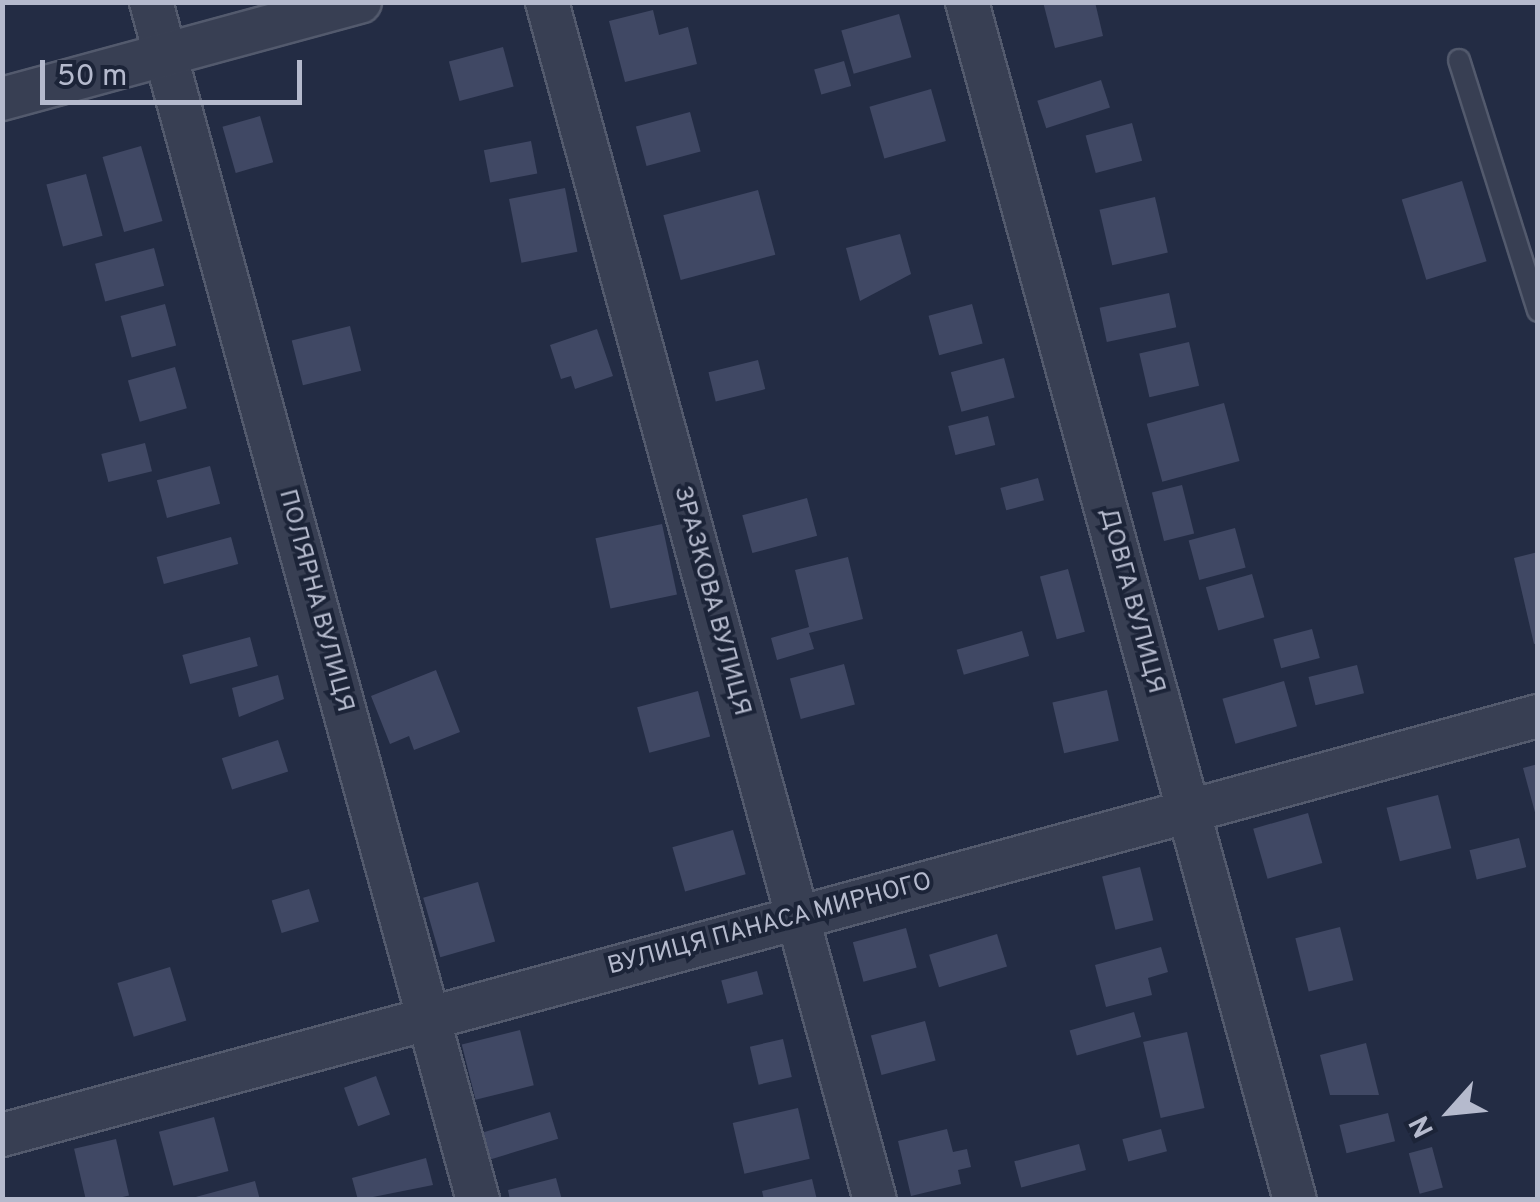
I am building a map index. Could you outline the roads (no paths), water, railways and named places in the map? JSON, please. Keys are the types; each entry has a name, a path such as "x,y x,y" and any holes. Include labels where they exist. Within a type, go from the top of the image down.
{"street":[{"name":"ПОЛЯРНА ВУЛИЦЯ","path":"151,2 478,1200"},
{"path":"2,99 360,2"},
{"name":"ЗРАЗКОВА ВУЛИЦЯ","path":"547,2 875,1200"},
{"name":"ДОВГА ВУЛИЦЯ","path":"967,2 1294,1200"},
{"name":"ВУЛИЦЯ ПАНАСА МИРНОГО","path":"2,1135 1538,716"}],"lane":[{"path":"1460,60 1538,310"}]}
